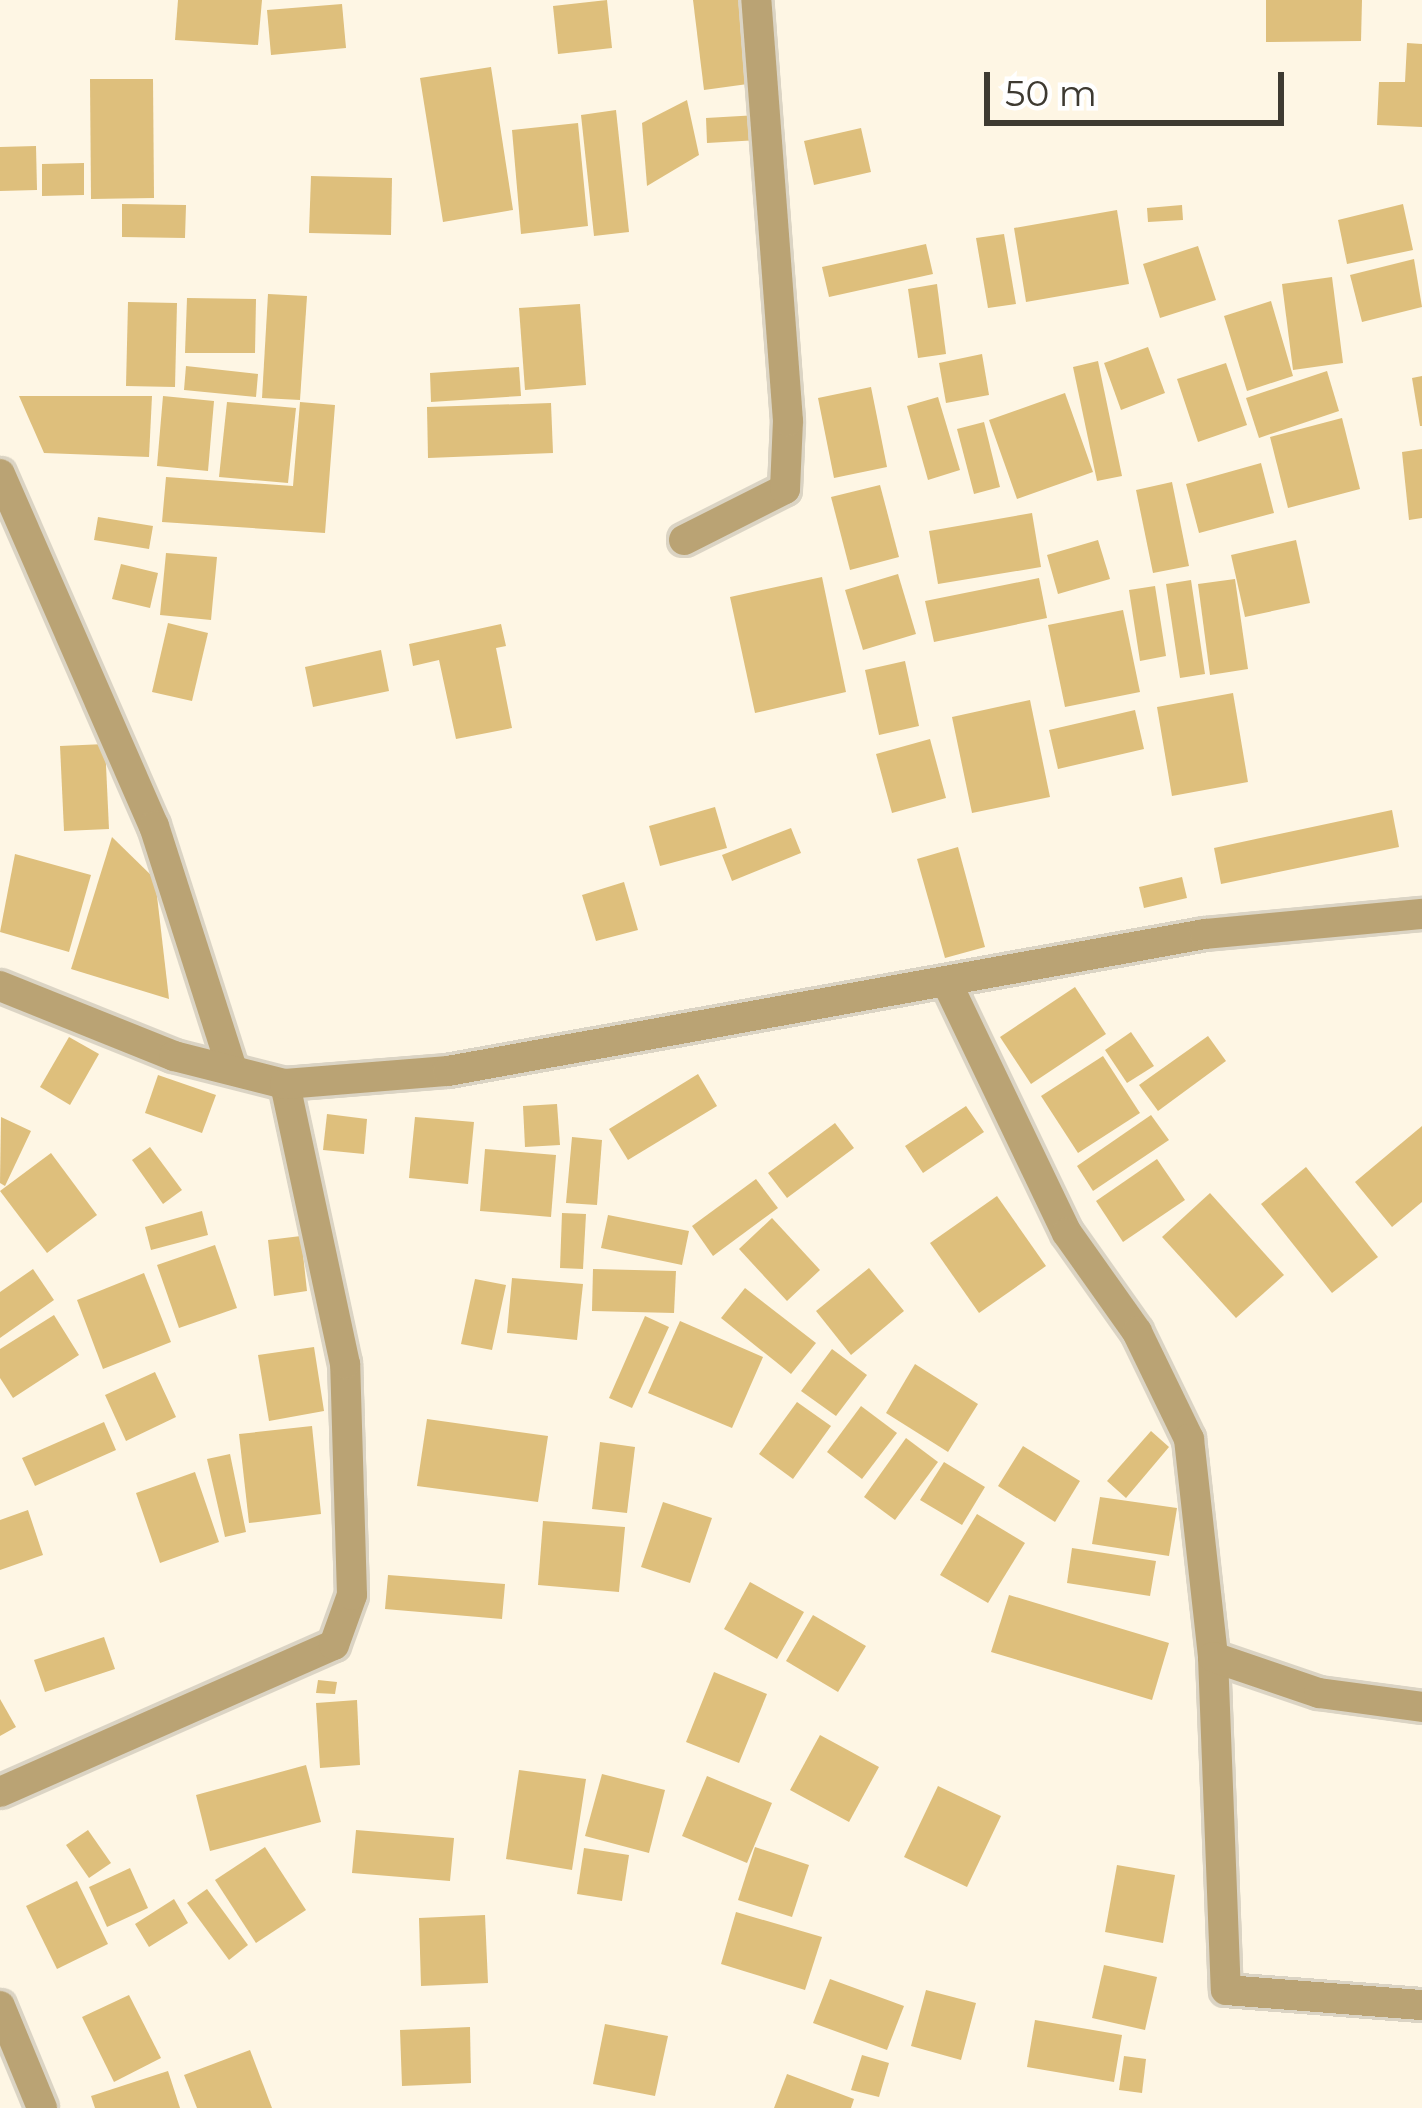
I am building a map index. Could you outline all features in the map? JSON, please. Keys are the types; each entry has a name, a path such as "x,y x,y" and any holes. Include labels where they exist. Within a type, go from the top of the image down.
{"street":[{"path":"684,540 784,489 788,421 756,0"},
{"path":"0,474 154,826 232,1069"},
{"path":"0,986 174,1056 286,1084 448,1071 1205,934 1422,914"},
{"path":"947,983 1067,1233 1137,1332 1189,1438 1214,1657 1226,1990 1422,2006"},
{"path":"0,1792 292,1670 334,1645 352,1595 345,1364 286,1084"},
{"path":"1214,1657 1319,1693 1422,1707"},
{"path":"0,2006 42,2108"}],"building":[{"path":"178,0 262,0 258,45 175,40"},
{"path":"607,0 612,48 558,54 553,6"},
{"path":"693,0 744,0 755,83 704,90"},
{"path":"1266,0 1362,0 1361,41 1266,42"},
{"path":"342,4 346,48 271,55 267,10"},
{"path":"1407,43 1422,44 1422,127 1377,125 1379,82 1405,82"},
{"path":"491,67 513,210 443,222 420,78"},
{"path":"90,79 153,79 154,198 91,199"},
{"path":"687,100 699,155 647,186 642,123"},
{"path":"616,110 629,232 594,236 581,115"},
{"path":"758,115 759,140 707,143 706,118"},
{"path":"578,123 588,226 521,234 512,130"},
{"path":"861,128 871,172 814,185 804,141"},
{"path":"36,146 37,190 0,191 0,147"},
{"path":"84,163 84,195 42,196 42,164"},
{"path":"311,176 392,178 391,235 309,233"},
{"path":"122,204 186,205 185,238 122,237"},
{"path":"1403,204 1413,250 1347,264 1338,220"},
{"path":"1182,205 1183,220 1148,222 1147,208"},
{"path":"1117,210 1129,284 1026,302 1014,228"},
{"path":"1004,234 1016,304 988,308 976,238"},
{"path":"926,244 933,274 829,297 822,267"},
{"path":"1198,246 1216,300 1160,318 1143,264"},
{"path":"1414,259 1422,307 1362,322 1350,275"},
{"path":"1332,277 1343,363 1293,370 1282,284"},
{"path":"937,284 946,354 918,358 908,289"},
{"path":"268,294 307,296 300,400 262,398"},
{"path":"187,298 256,299 255,353 185,353"},
{"path":"1271,301 1293,376 1247,391 1224,316"},
{"path":"128,302 177,303 175,387 126,386"},
{"path":"580,304 586,385 525,390 519,308"},
{"path":"1148,347 1165,393 1121,410 1104,363"},
{"path":"982,354 989,395 946,403 939,363"},
{"path":"1098,361 1122,476 1097,481 1073,367"},
{"path":"1226,363 1247,425 1198,442 1177,379"},
{"path":"186,366 258,374 256,397 184,390"},
{"path":"519,367 521,396 431,402 430,373"},
{"path":"1327,371 1339,411 1259,438 1246,398"},
{"path":"1422,376 1422,426 1420,426 1412,378"},
{"path":"871,387 887,467 834,478 818,398"},
{"path":"1065,393 1093,472 1017,499 989,420"},
{"path":"19,396 152,396 149,457 44,453"},
{"path":"163,396 214,401 208,471 157,466"},
{"path":"938,397 960,470 928,480 907,406"},
{"path":"227,402 296,408 288,483 219,477"},
{"path":"300,402 335,405 325,533 162,522 166,477 293,486"},
{"path":"551,403 553,453 428,458 427,407"},
{"path":"1342,418 1360,489 1288,508 1270,437"},
{"path":"984,422 1000,487 974,494 957,429"},
{"path":"1422,449 1422,518 1409,520 1402,452"},
{"path":"1261,463 1274,513 1199,533 1186,484"},
{"path":"1172,482 1189,566 1153,573 1136,490"},
{"path":"880,485 899,557 850,570 831,497"},
{"path":"1032,513 1041,567 938,584 929,531"},
{"path":"98,517 153,526 149,549 94,540"},
{"path":"1098,540 1110,579 1058,594 1047,555"},
{"path":"1296,540 1310,603 1245,617 1231,555"},
{"path":"166,553 217,557 211,620 160,615"},
{"path":"121,564 158,573 150,608 112,599"},
{"path":"898,574 916,634 863,650 845,590"},
{"path":"822,577 846,692 755,713 730,597"},
{"path":"1039,578 1047,618 934,642 925,601"},
{"path":"1235,579 1248,669 1210,675 1198,584"},
{"path":"1191,580 1205,674 1180,678 1166,584"},
{"path":"1155,586 1166,656 1140,661 1129,590"},
{"path":"1123,610 1140,692 1065,707 1048,625"},
{"path":"168,623 208,633 192,701 152,692"},
{"path":"501,624 506,646 496,648 512,728 456,739 439,660 413,666 409,644"},
{"path":"381,650 389,691 313,707 305,667"},
{"path":"905,661 919,726 879,735 865,670"},
{"path":"1233,693 1248,782 1172,796 1157,707"},
{"path":"1030,700 1050,797 972,813 952,717"},
{"path":"1135,710 1144,749 1058,769 1049,730"},
{"path":"930,739 946,798 892,813 876,754"},
{"path":"105,744 109,829 64,831 60,746"},
{"path":"715,807 727,848 660,866 649,826"},
{"path":"1392,810 1399,847 1221,884 1214,848"},
{"path":"791,828 801,853 732,881 722,855"},
{"path":"112,837 155,879 169,999 71,969"},
{"path":"958,847 985,947 945,958 917,859"},
{"path":"15,854 91,875 69,952 0,932"},
{"path":"1182,877 1187,898 1144,908 1139,887"},
{"path":"624,882 638,930 596,941 582,895"},
{"path":"1075,987 1106,1034 1031,1084 1000,1037"},
{"path":"1131,1032 1154,1066 1127,1083 1105,1050"},
{"path":"1208,1036 1226,1061 1158,1111 1139,1085"},
{"path":"69,1037 99,1054 70,1105 40,1087"},
{"path":"1103,1056 1140,1113 1078,1153 1041,1096"},
{"path":"698,1074 717,1106 628,1160 609,1129"},
{"path":"158,1075 216,1095 202,1133 145,1113"},
{"path":"557,1104 560,1145 525,1147 523,1106"},
{"path":"966,1106 984,1132 923,1173 905,1146"},
{"path":"327,1114 367,1119 364,1154 323,1150"},
{"path":"1151,1115 1169,1140 1093,1191 1077,1166"},
{"path":"1,1117 31,1131 5,1186 0,1183"},
{"path":"415,1117 474,1122 468,1184 409,1178"},
{"path":"835,1123 854,1148 787,1198 768,1173"},
{"path":"1422,1126 1422,1202 1392,1227 1355,1182"},
{"path":"572,1137 602,1140 597,1205 566,1203"},
{"path":"150,1147 182,1190 163,1204 132,1160"},
{"path":"485,1149 556,1155 551,1217 480,1211"},
{"path":"51,1153 97,1215 47,1253 0,1191"},
{"path":"1157,1159 1185,1200 1123,1242 1096,1201"},
{"path":"1306,1167 1378,1257 1332,1293 1261,1204"},
{"path":"756,1179 778,1208 713,1256 692,1226"},
{"path":"1210,1193 1284,1275 1236,1318 1162,1237"},
{"path":"997,1196 1046,1266 979,1313 930,1243"},
{"path":"202,1211 208,1235 151,1250 145,1227"},
{"path":"562,1213 586,1214 583,1269 560,1268"},
{"path":"608,1215 689,1231 682,1265 601,1248"},
{"path":"772,1218 820,1270 787,1301 739,1249"},
{"path":"301,1236 307,1291 274,1296 268,1240"},
{"path":"215,1245 237,1308 179,1328 157,1265"},
{"path":"869,1268 904,1311 851,1355 816,1311"},
{"path":"33,1269 54,1300 0,1338 0,1292"},
{"path":"593,1269 676,1271 674,1313 592,1311"},
{"path":"144,1273 171,1342 103,1369 77,1300"},
{"path":"512,1278 583,1284 577,1340 507,1333"},
{"path":"475,1279 506,1285 492,1350 461,1344"},
{"path":"745,1288 816,1343 791,1374 721,1318"},
{"path":"54,1315 79,1355 13,1398 0,1378 0,1349"},
{"path":"645,1316 669,1327 632,1408 609,1398"},
{"path":"680,1321 763,1357 732,1428 648,1393"},
{"path":"314,1347 324,1411 269,1421 258,1355"},
{"path":"832,1349 867,1375 836,1416 801,1391"},
{"path":"915,1364 978,1404 948,1452 886,1413"},
{"path":"155,1372 176,1417 126,1441 105,1395"},
{"path":"797,1402 831,1426 793,1479 759,1454"},
{"path":"861,1406 897,1433 862,1479 827,1452"},
{"path":"427,1419 548,1436 538,1502 417,1486"},
{"path":"104,1422 116,1450 35,1486 22,1458"},
{"path":"312,1426 321,1514 249,1523 239,1434"},
{"path":"1151,1431 1169,1447 1126,1498 1107,1481"},
{"path":"906,1438 938,1462 895,1520 864,1497"},
{"path":"600,1442 635,1447 627,1513 592,1509"},
{"path":"1023,1446 1080,1481 1055,1522 998,1486"},
{"path":"230,1454 246,1532 225,1537 207,1459"},
{"path":"944,1462 985,1487 962,1525 920,1500"},
{"path":"195,1472 219,1542 160,1563 136,1493"},
{"path":"1100,1497 1177,1508 1169,1556 1092,1544"},
{"path":"663,1502 712,1518 690,1583 641,1567"},
{"path":"28,1510 43,1555 0,1570 0,1520"},
{"path":"977,1514 1025,1543 988,1603 940,1575"},
{"path":"543,1521 625,1527 619,1592 538,1585"},
{"path":"1072,1548 1156,1561 1150,1596 1067,1583"},
{"path":"388,1575 505,1584 502,1619 385,1609"},
{"path":"750,1582 804,1612 777,1659 724,1629"},
{"path":"1009,1595 1169,1643 1152,1700 991,1652"},
{"path":"813,1615 866,1646 838,1692 786,1661"},
{"path":"104,1637 115,1669 45,1692 34,1660"},
{"path":"714,1672 767,1694 739,1763 686,1742"},
{"path":"318,1680 337,1682 335,1694 316,1693"},
{"path":"0,1699 16,1727 0,1736"},
{"path":"357,1700 360,1765 320,1768 316,1703"},
{"path":"820,1735 879,1767 849,1822 790,1790"},
{"path":"306,1765 321,1822 210,1851 196,1795"},
{"path":"519,1770 586,1779 572,1870 506,1859"},
{"path":"602,1774 665,1790 649,1853 585,1836"},
{"path":"707,1776 772,1803 747,1863 682,1836"},
{"path":"938,1786 1001,1816 967,1887 904,1857"},
{"path":"88,1830 111,1863 89,1878 66,1845"},
{"path":"356,1830 454,1838 450,1881 352,1873"},
{"path":"265,1847 306,1910 256,1943 215,1880"},
{"path":"755,1847 809,1865 792,1917 738,1900"},
{"path":"584,1848 629,1855 622,1901 577,1894"},
{"path":"1117,1865 1175,1875 1163,1943 1105,1932"},
{"path":"130,1868 148,1908 107,1927 89,1887"},
{"path":"77,1881 108,1944 57,1969 26,1906"},
{"path":"207,1889 248,1945 229,1960 187,1903"},
{"path":"174,1899 188,1923 149,1947 135,1924"},
{"path":"736,1912 822,1937 805,1990 721,1964"},
{"path":"485,1915 488,1983 421,1986 419,1918"},
{"path":"1104,1965 1157,1977 1145,2030 1092,2018"},
{"path":"830,1979 904,2006 887,2050 813,2023"},
{"path":"926,1990 976,2003 961,2060 911,2046"},
{"path":"129,1995 161,2058 114,2082 82,2017"},
{"path":"1035,2020 1122,2035 1114,2082 1027,2067"},
{"path":"605,2024 668,2036 655,2096 593,2084"},
{"path":"470,2027 471,2083 402,2086 400,2030"},
{"path":"250,2050 272,2108 197,2108 184,2075"},
{"path":"862,2055 889,2063 879,2097 851,2090"},
{"path":"1124,2056 1146,2059 1142,2093 1119,2090"},
{"path":"168,2071 180,2108 95,2108 91,2096"},
{"path":"787,2074 854,2099 851,2108 774,2108"}]}
